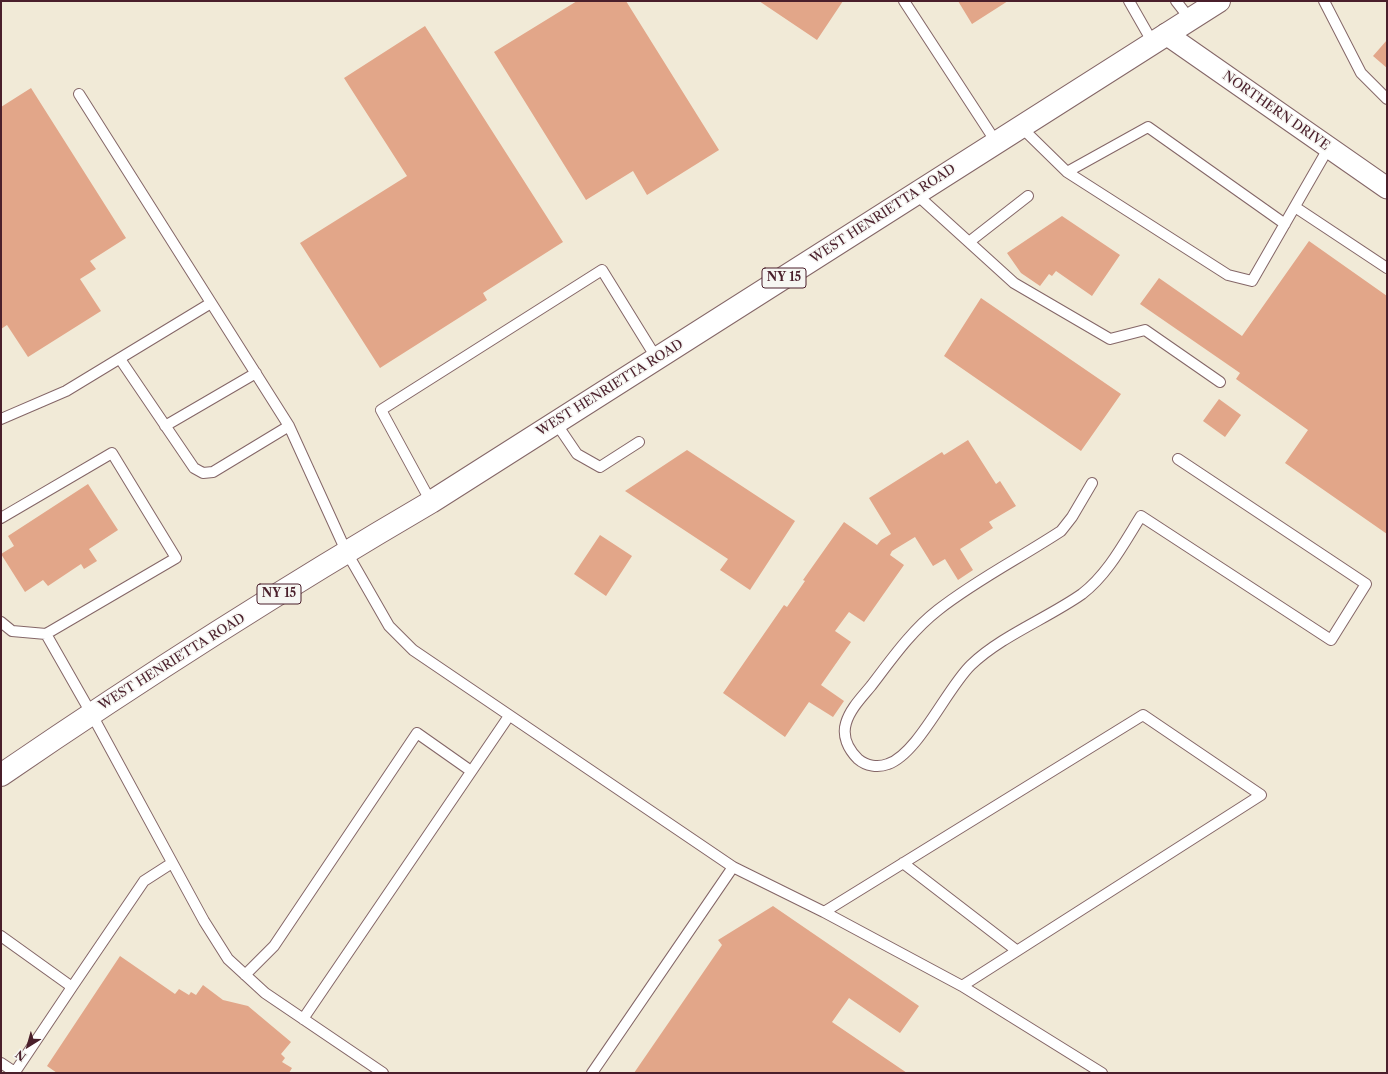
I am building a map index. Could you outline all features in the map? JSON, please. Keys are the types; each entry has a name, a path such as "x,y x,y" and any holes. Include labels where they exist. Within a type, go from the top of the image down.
{"main road":[{"name":"WEST HENRIETTA ROAD","path":"1,775 91,713 346,551 431,502 1219,1"}],"street":[{"name":"NORTHERN DRIVE","path":"1160,38 1329,147 1387,188"}],"lane":[{"path":"904,1 996,142"},
{"path":"1129,1 1160,38"},
{"path":"1176,1 1190,19"},
{"path":"1324,1 1361,73 1387,99"},
{"path":"79,94 289,426 346,551 389,626 413,650 733,867 824,912 962,986 1102,1073"},
{"path":"1021,127 1067,172 1228,275 1252,281 1329,147"},
{"path":"1067,172 1148,127 1285,224"},
{"path":"916,194 1014,283 1110,339 1145,330 1220,382"},
{"path":"968,242 1028,196"},
{"path":"1295,208 1387,268"},
{"path":"431,502 381,410 602,270 657,359"},
{"path":"1,419 66,391 211,303"},
{"path":"120,359 194,468 203,473 213,472 289,426"},
{"path":"165,426 256,373"},
{"path":"556,423 577,454 600,467 639,442"},
{"path":"1,518 112,453 176,558 46,634 12,631 1,622"},
{"path":"1092,483 1072,518 1061,531 937,610 899,649 853,709 846,723 846,737 849,750 861,762 871,766 887,765 909,750 960,678 972,664 1021,630 1082,593 1098,579 1113,560 1142,516 1331,640 1366,584 1178,460"},
{"path":"46,634 91,713 204,921 228,960 265,993 383,1073"},
{"path":"824,912 1143,715 1261,795 1016,950 962,986"},
{"path":"303,1019 509,716"},
{"path":"245,975 274,946 417,733 472,771"},
{"path":"1,1063 15,1073 144,881 172,863"},
{"path":"903,863 1016,950"},
{"path":"592,1073 733,867"},
{"path":"1,936 72,987"}],"building":[{"path":"577,1 626,1 719,150 647,195 633,171 586,200 494,52"},
{"path":"759,1 843,1 817,40"},
{"path":"958,1 1008,1 972,24"},
{"path":"425,26 563,242 483,293 487,300 380,368 300,243 407,176 344,78"},
{"path":"1387,40 1387,68 1373,56"},
{"path":"31,88 126,238 90,261 96,269 80,279 101,311 28,357 7,325 1,329 1,107"},
{"path":"1062,216 1120,255 1092,296 1056,271 1052,276 1049,274 1040,286 1021,273 1007,253"},
{"path":"1309,241 1387,296 1387,534 1285,463 1308,430 1236,379 1240,373 1140,304 1159,278 1242,336"},
{"path":"981,298 1121,394 1081,451 944,356"},
{"path":"1219,399 1241,415 1225,437 1203,421"},
{"path":"968,440 996,484 1000,481 1016,506 989,522 993,528 960,549 973,570 958,580 945,559 933,566 915,537 892,551 890,555 904,565 864,622 849,612 835,631 851,642 821,685 844,701 833,717 809,702 785,737 723,693 784,605 787,607 805,581 803,580 844,522 877,545 881,540 891,534 869,498 942,452 944,455"},
{"path":"687,450 795,521 750,590 720,570 728,559 625,491"},
{"path":"88,484 118,530 89,549 97,561 84,569 81,564 48,586 43,580 25,592 1,554 14,546 8,536"},
{"path":"600,535 632,556 606,596 574,574"},
{"path":"773,906 919,1006 900,1033 849,998 832,1022 907,1073 634,1073 722,945 718,940"},
{"path":"120,956 175,994 179,989 189,995 191,992 196,995 203,985 223,1000 248,1006 291,1042 281,1054 285,1058 282,1062 292,1068 289,1073 57,1073 47,1066"}]}
